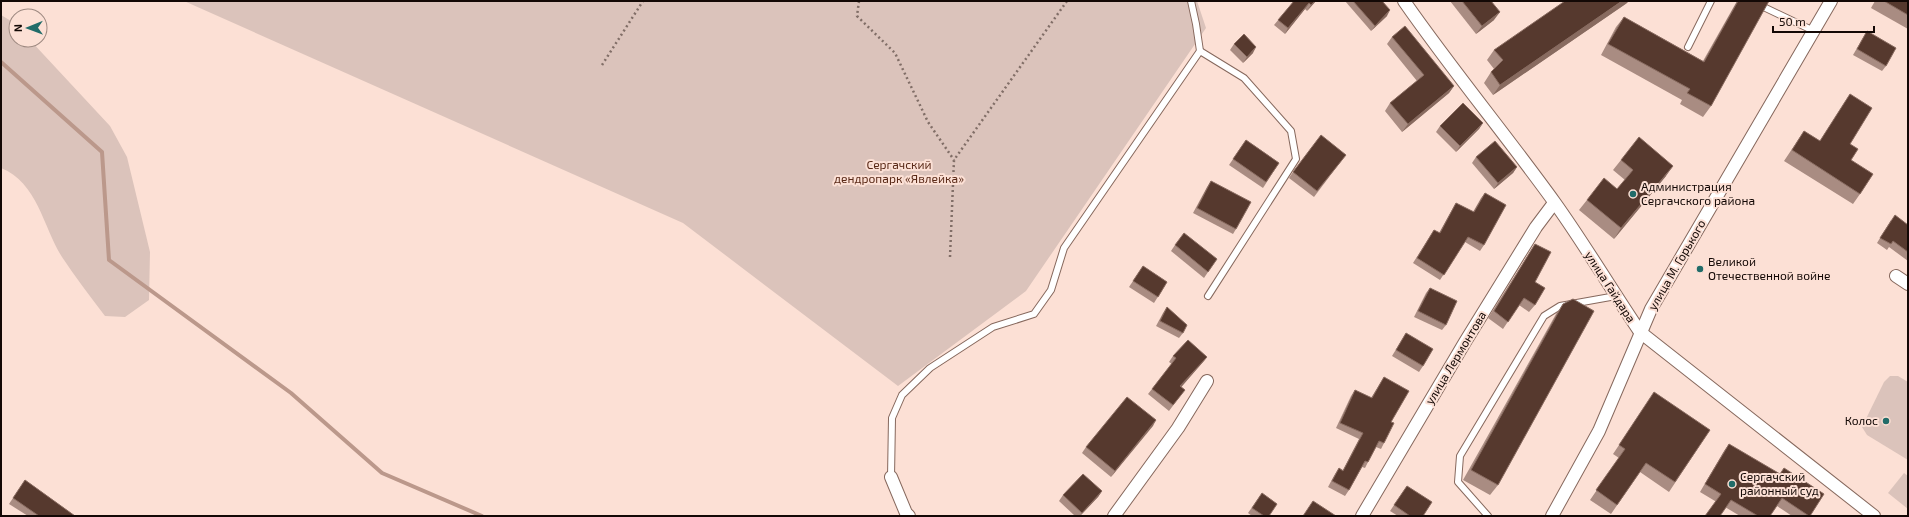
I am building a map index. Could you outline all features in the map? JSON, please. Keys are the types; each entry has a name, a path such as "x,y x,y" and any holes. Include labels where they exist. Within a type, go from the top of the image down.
{"street":[{"name":"улица Гайдара","path":"1404,1 1444,58 1554,202 1640,332 1874,516"},
{"name":"улица М. Горького","path":"1552,516 1599,431 1651,309 1831,1"},
{"name":"улица Лермонтова","path":"1362,516 1465,342 1536,227 1554,202"},
{"path":"1896,276 1908,284"},
{"path":"1114,516 1178,428 1207,381"},
{"path":"891,477 906,513 909,516"}],"lane":[{"path":"891,477 892,418 902,395 930,368 993,327 1034,314 1051,290 1064,248 1200,51 1191,1"},
{"path":"1688,47 1711,1"},
{"path":"1751,1 1814,31"},
{"path":"1200,51 1244,78 1291,131 1296,159 1208,296"},
{"path":"1488,516 1458,482 1460,456 1544,316 1560,306 1616,296"}],"path":[{"path":"602,65 643,1"},
{"path":"859,1 857,16 895,54 928,122 954,160"},
{"path":"950,257 954,160 1067,1"}],"green space":[{"name":"Сергачский дендропарк «Явлейка»","path":"184,1 1197,1 1206,28 1026,291 898,386 683,223"},
{"path":"1,15 8,19 8,48 37,48 110,126 127,157 150,252 149,300 125,317 105,316 62,257 32,195 13,175 1,168"},
{"name":"Колос","path":"1890,376 1898,376 1908,382 1908,460 1867,435 1862,427 1884,382"},
{"path":"1904,473 1908,476 1908,509 1888,493"}],"building":[{"path":"1294,1 1315,1 1311,5 1309,3 1288,28 1278,20"},
{"path":"1353,1 1382,1 1390,10 1375,26"},
{"path":"1462,1 1491,1 1500,12 1482,26"},
{"path":"1565,1 1622,1 1500,85 1491,72 1503,60 1494,50"},
{"path":"1738,1 1769,1 1711,106 1687,93 1690,89 1608,44 1624,17 1704,62"},
{"path":"1884,1 1908,1 1908,15"},
{"path":"1405,26 1454,86 1408,124 1390,103 1424,75 1392,37"},
{"path":"1867,31 1896,48 1886,66 1857,49"},
{"path":"1244,34 1256,47 1247,57 1234,44"},
{"path":"1850,94 1872,108 1850,144 1858,149 1851,160 1873,174 1860,194 1792,150 1804,131 1820,141"},
{"path":"1463,103 1483,123 1460,146 1440,126"},
{"path":"1321,135 1346,155 1317,191 1293,172"},
{"name":"Администрация Сергачского района","path":"1639,137 1673,166 1621,228 1587,200 1604,178 1617,189 1633,170 1621,160"},
{"path":"1246,140 1279,163 1266,182 1233,159"},
{"path":"1495,141 1517,167 1498,183 1476,157"},
{"path":"1211,181 1251,202 1236,229 1197,208"},
{"path":"1485,193 1506,205 1484,245 1468,237 1444,275 1417,258 1434,230 1440,233 1456,203 1474,212"},
{"path":"1895,215 1908,225 1908,252 1893,241 1891,244 1880,238"},
{"path":"1184,233 1217,259 1208,272 1175,245"},
{"path":"1535,244 1551,252 1535,282 1545,288 1535,305 1524,298 1508,322 1494,311"},
{"path":"1143,266 1167,282 1158,297 1133,281"},
{"path":"1430,288 1457,301 1446,325 1418,311"},
{"path":"1573,299 1594,311 1498,485 1471,470 1563,304"},
{"path":"1167,307 1187,325 1183,333 1160,321"},
{"path":"1406,333 1433,349 1423,366 1396,350"},
{"path":"1188,340 1207,357 1180,386 1185,390 1173,405 1152,389 1176,358 1173,356"},
{"path":"1384,377 1409,391 1391,422 1394,423 1384,443 1379,441 1368,462 1365,461 1349,490 1332,481 1339,468 1343,471 1363,433 1340,423 1355,390 1372,398"},
{"path":"1654,392 1710,430 1675,482 1646,463 1617,505 1596,490 1625,449 1619,445"},
{"path":"1127,397 1156,420 1115,471 1086,447"},
{"path":"1729,444 1780,474 1784,468 1824,494 1810,516 1782,498 1770,516 1758,516 1731,500 1720,516 1705,516 1721,494 1705,484"},
{"path":"1083,474 1102,491 1082,513 1063,495"},
{"path":"25,480 75,516 39,516 13,498"},
{"path":"1407,486 1432,502 1423,516 1410,516 1394,505"},
{"path":"1262,493 1277,504 1269,516 1264,516 1252,508"},
{"path":"1313,501 1336,516 1303,516"}],"waterway":[{"path":"1,62 102,152 109,260 291,393 382,473 482,516"}],"place":[{"name":"Администрация Сергачского района","path":"1633,194"},
{"name":"Великой Отечественной войне","path":"1700,269"},
{"name":"Колос","path":"1886,421"},
{"name":"Сергачский районный суд","path":"1732,484"}]}
